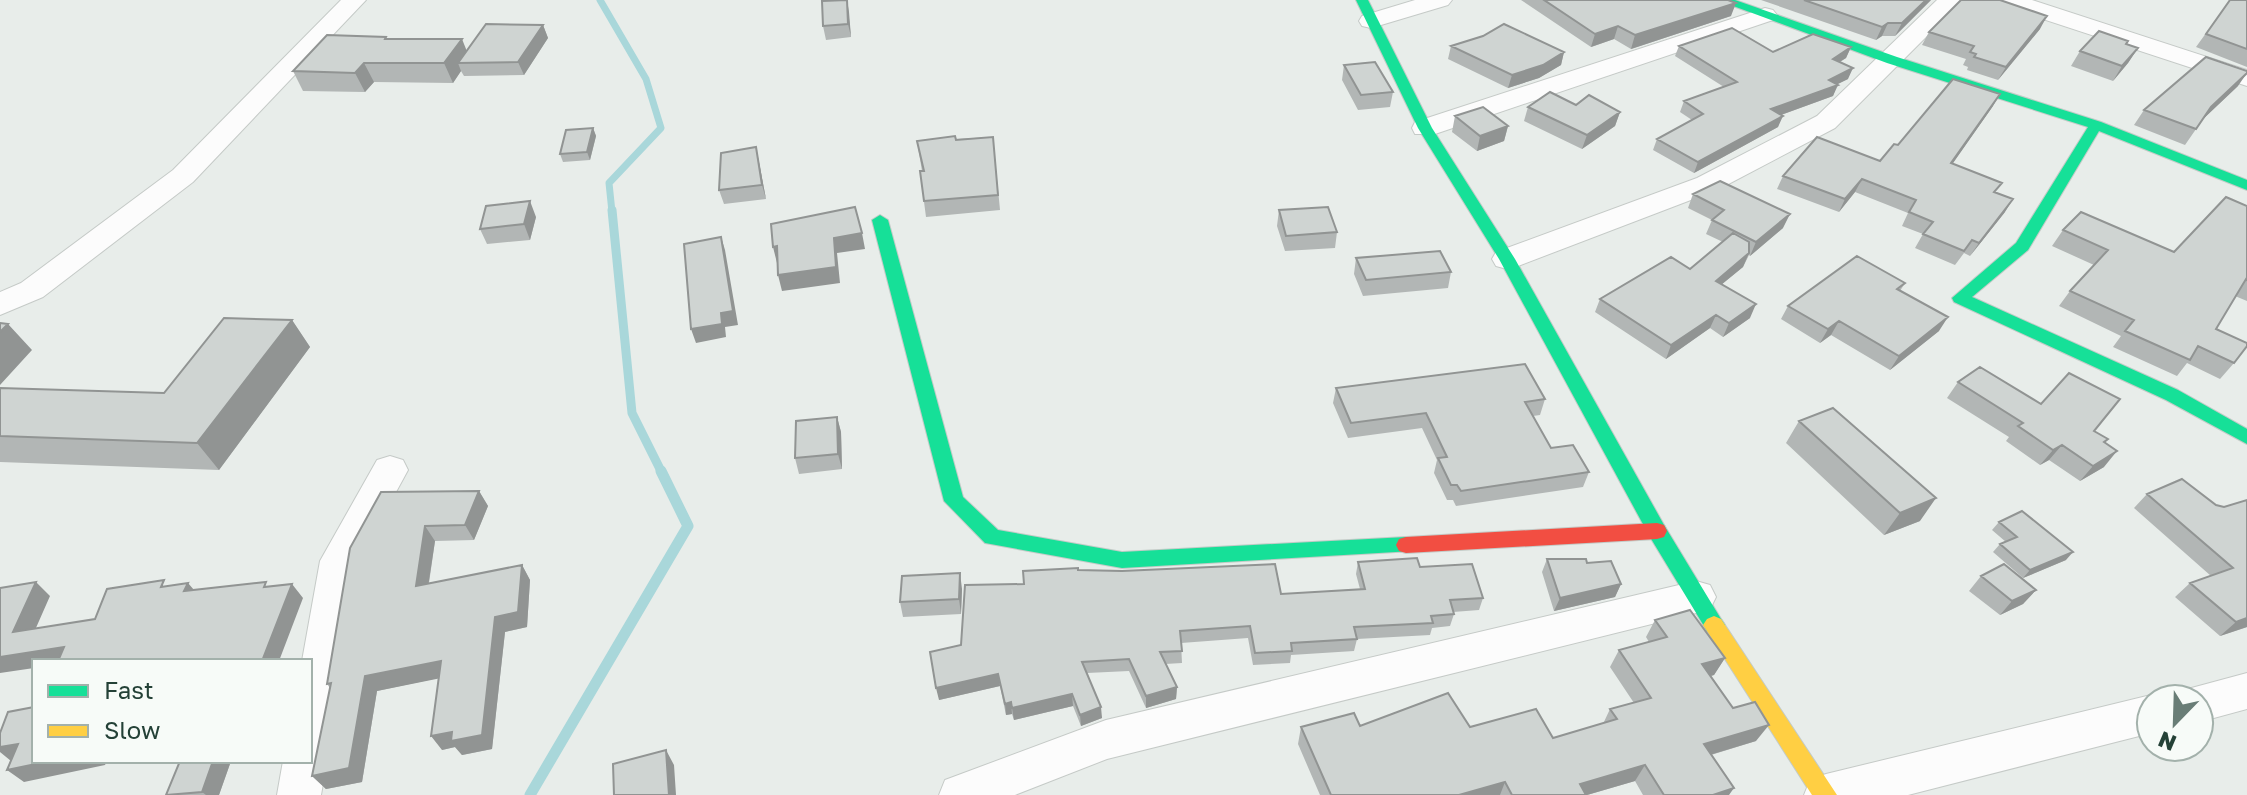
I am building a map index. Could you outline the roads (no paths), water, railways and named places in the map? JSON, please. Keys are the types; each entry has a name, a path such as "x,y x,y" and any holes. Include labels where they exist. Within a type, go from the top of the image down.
{"street":[{"path":"0,304 32,290 183,176 354,0"},
{"path":"1440,0 1367,10 1425,128 1507,259 1657,531 1696,597 1825,795 2135,718"},
{"path":"1723,0 1892,60 2096,125 2247,185"},
{"path":"1507,259 1707,184 1826,122 1951,0"},
{"path":"2008,0 2247,78"},
{"path":"1425,128 1765,15"},
{"path":"2096,125 2022,246 1960,298 2172,395 2247,437"},
{"path":"880,220 954,501 992,537 1122,560 1657,531"},
{"path":"312,720 339,561 390,470"},
{"path":"961,795 1106,740 1696,597"},
{"path":"2215,699 2247,691"},
{"path":"299,795 305,763"}],"waterway":[{"path":"600,0 646,79 661,128 609,183 612,212"},
{"path":"612,210 632,413 661,471"},
{"path":"530,795 688,526 661,471"}]}
